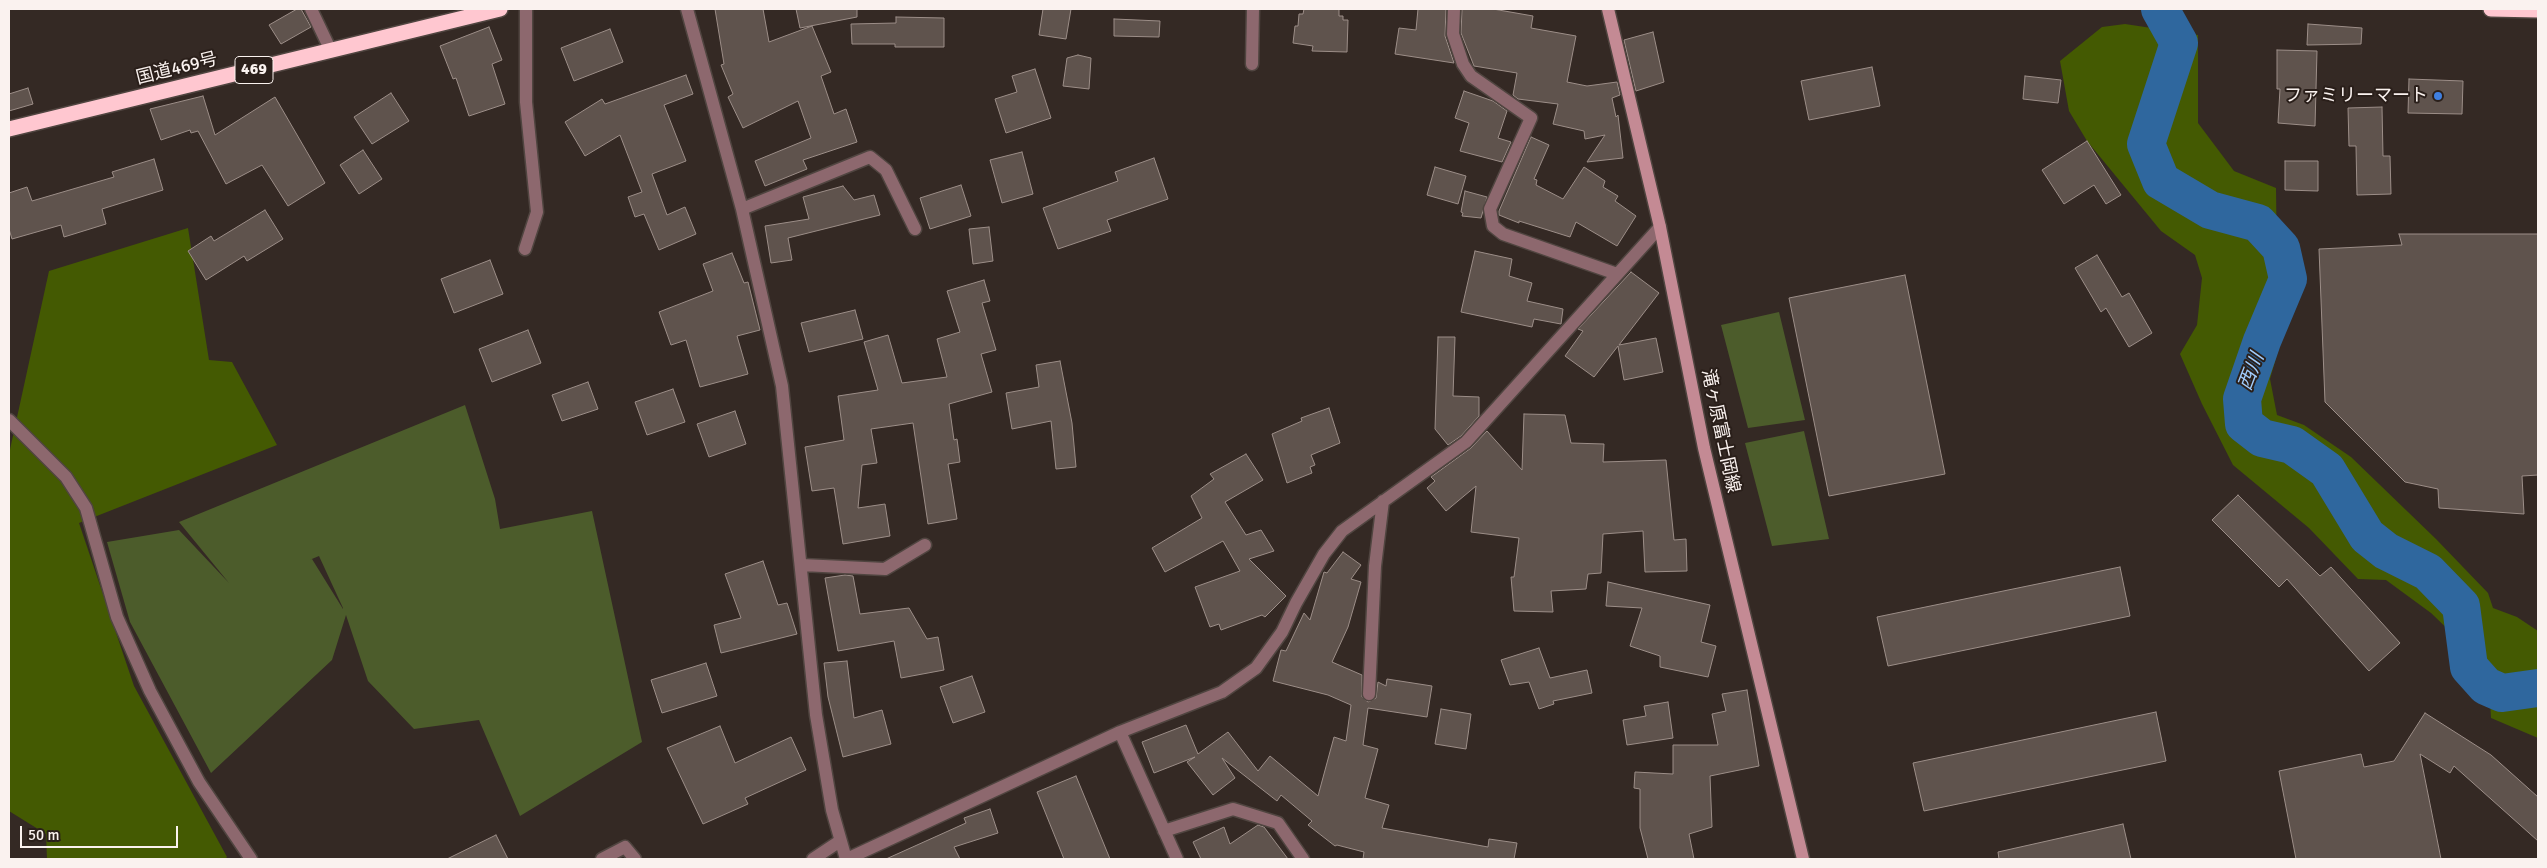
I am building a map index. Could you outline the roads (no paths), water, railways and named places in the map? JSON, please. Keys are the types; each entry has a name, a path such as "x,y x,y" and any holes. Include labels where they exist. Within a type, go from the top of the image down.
{"highway":[{"name":"国道469号","path":"9,129 500,9"},
{"path":"2491,9 2538,10"}],"main road":[{"name":"滝ヶ原富士岡線","path":"1608,9 1660,227 1704,448 1803,859"}],"street":[{"path":"311,9 331,51"},
{"path":"525,249 537,212 526,102 526,9"},
{"path":"687,9 742,209 782,386 816,714 840,841 847,859 1120,732 1222,692 1256,668 1282,632 1324,554 1342,531 1466,442 1660,227"},
{"path":"1252,64 1253,9"},
{"path":"1454,9 1454,34 1463,64 1471,76 1531,118 1490,209 1493,226 1503,234 1617,274"},
{"path":"742,209 870,157 886,170 915,229"},
{"path":"9,420 66,477 86,508 117,617 150,691 199,782 251,859"},
{"path":"1369,694 1375,566 1383,501"},
{"path":"802,565 885,568 925,545"},
{"path":"1120,732 1177,859"},
{"path":"1164,831 1233,809 1278,823 1304,859"},
{"path":"813,859 840,841"},
{"path":"602,859 625,847 635,859"}],"waterway":[{"name":"西川","path":"2160,9 2179,43 2146,144 2161,181 2210,210 2258,223 2281,248 2288,279 2262,341 2242,399 2244,424 2262,438 2292,445 2327,470 2367,536 2386,551 2428,572 2461,606 2469,667 2486,686 2502,693 2538,688"}],"place":[{"name":"ファミリーマート","path":"2438,96"}]}
